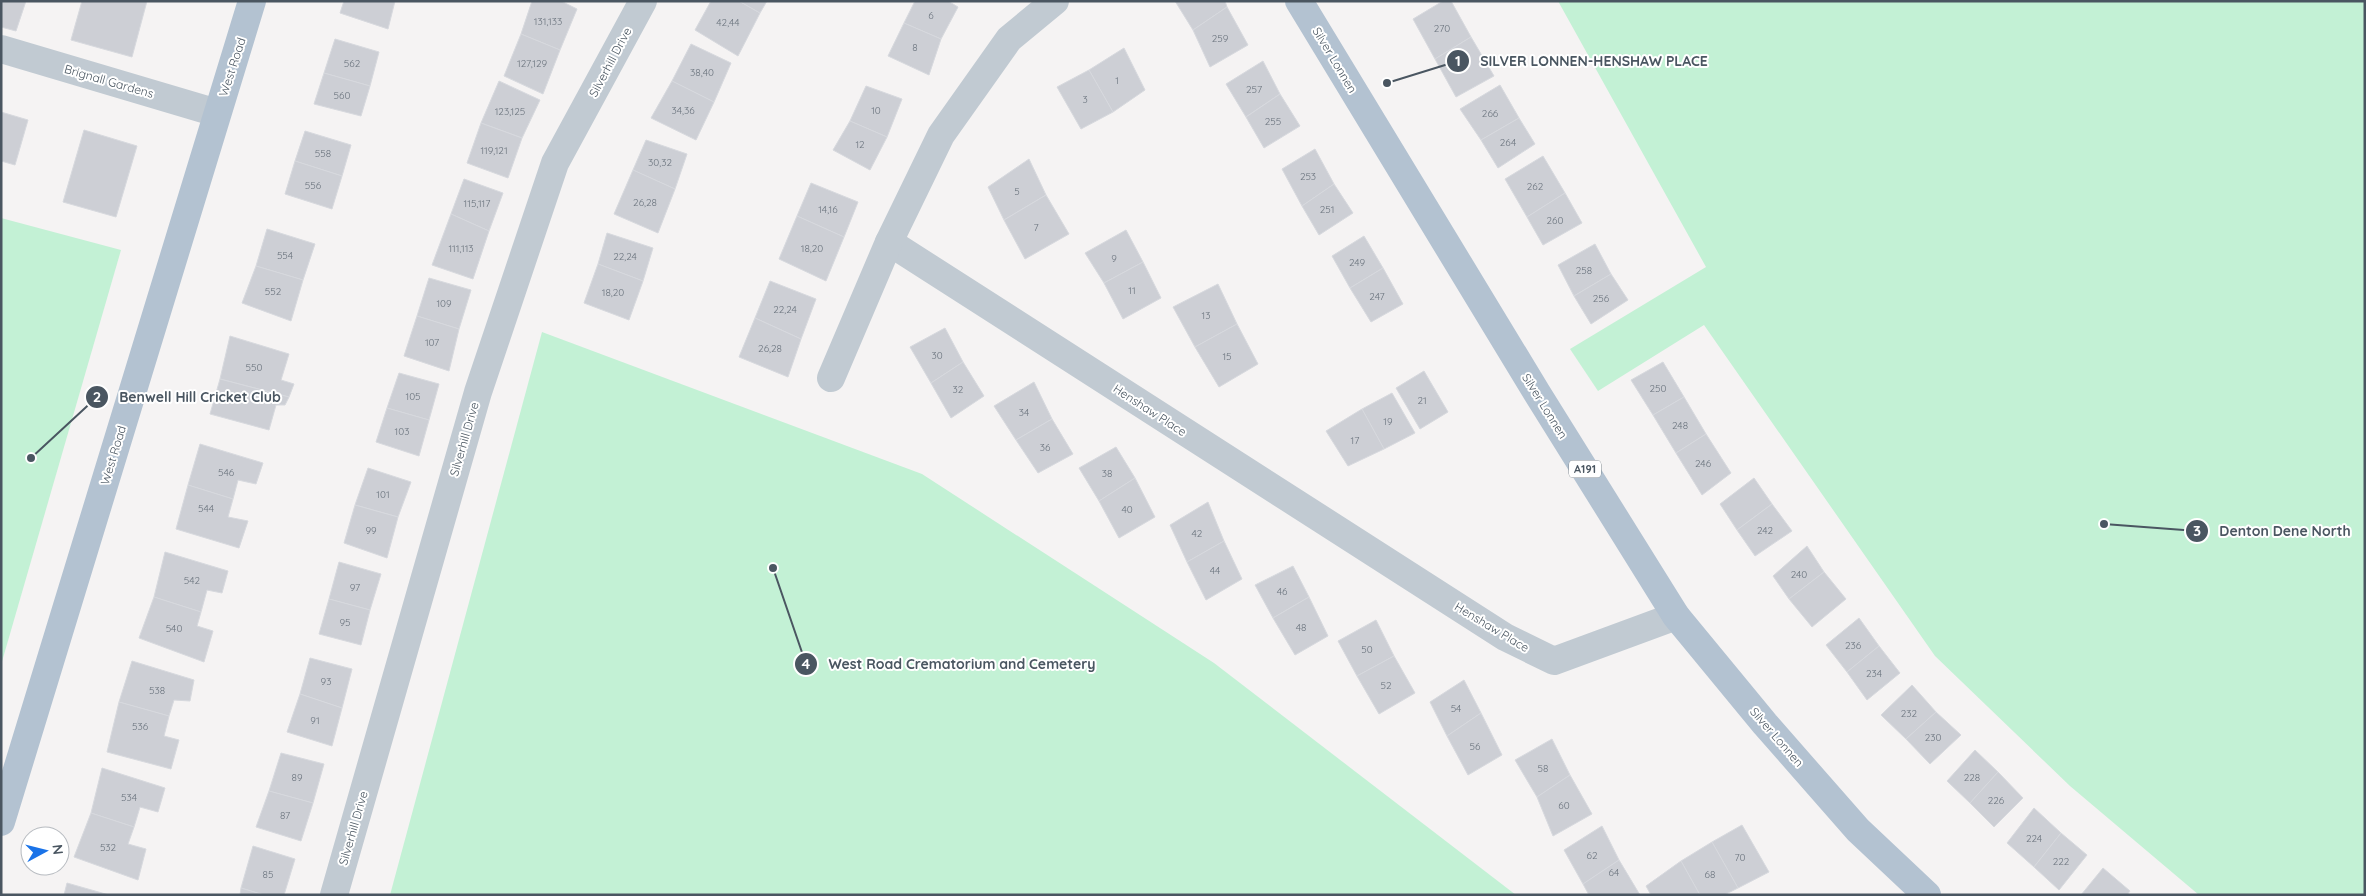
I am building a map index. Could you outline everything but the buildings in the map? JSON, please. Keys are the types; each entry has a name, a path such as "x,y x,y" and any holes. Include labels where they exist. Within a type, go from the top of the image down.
{"main road":[{"name":"West Road","path":"1,822 252,1"},
{"name":"Silver Lonnen","path":"1299,1 1537,393 1676,616 1765,724 1858,830 1927,895"}],"street":[{"name":"Silverhill Drive","path":"334,895 478,392 555,163 643,1"},
{"path":"831,378 889,242 941,135 1009,39 1054,1"},
{"name":"Brignall Gardens","path":"1,49 217,113"},
{"name":"Henshaw Place","path":"889,242 1505,637 1554,662 1676,616"}],"green space":[{"path":"1558,1 2365,1 2365,895 2199,895 2070,786 1935,656 1704,325 1598,391 1570,349 1706,267"},
{"path":"1,218 121,250 1,665"},
{"path":"542,332 922,474 1214,663 1516,895 390,895"}],"place":[{"name":"SILVER LONNEN-HENSHAW PLACE","path":"1387,83"},
{"name":"Benwell Hill Cricket Club","path":"31,458"},
{"name":"Denton Dene North","path":"2104,524"},
{"name":"West Road Crematorium and Cemetery","path":"773,568"}]}
